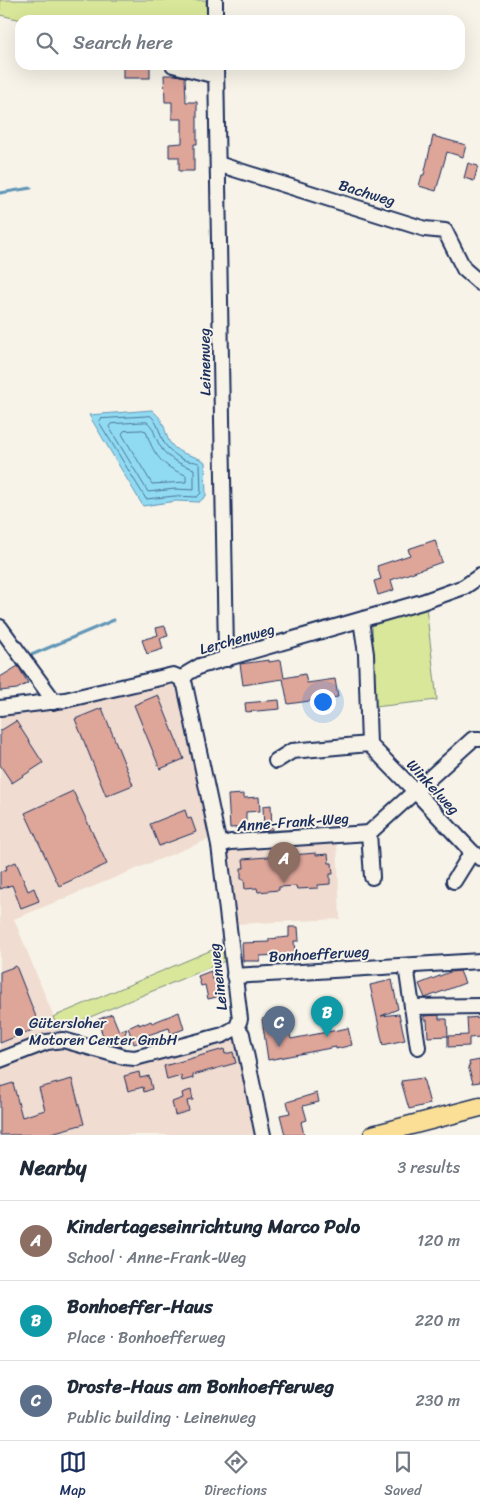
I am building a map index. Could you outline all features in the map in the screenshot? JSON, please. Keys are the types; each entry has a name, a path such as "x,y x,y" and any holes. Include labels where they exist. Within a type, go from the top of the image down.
{"main road":[{"path":"393,1132 480,1107"}],"street":[{"path":"215,0 215,15"},
{"name":"Leinenweg","path":"216,71 227,659"},
{"name":"Bachweg","path":"218,164 425,229 445,231 464,269 480,283"},
{"name":"Lerchenweg","path":"182,680 188,673 200,666 441,596 464,587 480,576"},
{"path":"276,761 292,751 369,744 366,654 361,620"},
{"path":"0,627 53,702"},
{"path":"0,708 53,702 173,675 178,676 182,680"},
{"name":"Leinenweg","path":"0,1060 48,1042 63,1040 124,1057 135,1058 223,1035 236,1026 240,1019 219,845 185,685 182,680"},
{"name":"Anne-Frank-Weg","path":"219,845 231,842 369,833 473,739 480,739"},
{"name":"Winkelweg","path":"369,744 476,855 454,881"},
{"name":"Anne-Frank-Weg","path":"369,833 372,876"},
{"name":"Bonhoefferweg","path":"234,976 480,962"},
{"path":"406,966 418,1047"},
{"path":"412,1007 480,1006"},
{"path":"236,1026 242,1034 263,1135"}],"shaded area":[{"path":"170,683 180,687 214,837 14,919 59,1030 0,1053 0,714 56,707"},
{"path":"337,841 340,919 234,924 226,847"},
{"path":"236,1038 258,1135 0,1135 0,1066 48,1047 64,1046 137,1065"}],"green space":[{"path":"0,0 206,0 207,15 15,15 15,18 0,15"},
{"path":"426,607 437,700 374,707 372,622"},
{"path":"226,944 227,960 59,1030 53,1017"}],"water":[{"path":"152,410 161,420 168,439 175,448 205,462 206,496 199,502 176,501 143,506 89,415"}],"building":[{"path":"123,70 150,70 150,78 123,78"},
{"path":"164,75 185,77 186,102 197,102 197,144 194,144 194,171 179,171 179,157 169,157 169,144 182,143 182,119 172,119 172,102 165,102"},
{"path":"433,136 466,145 463,157 447,152 436,191 419,186 422,175 424,175"},
{"path":"468,163 478,166 474,181 464,178"},
{"path":"435,540 442,562 391,580 394,590 378,595 374,581 381,579 377,566 410,555 408,549"},
{"path":"165,626 168,636 160,638 163,649 147,654 142,640 158,635 156,628"},
{"path":"269,660 269,662 281,660 284,678 305,674 307,683 335,679 338,697 288,704 283,679 243,685 240,664"},
{"path":"18,666 28,683 17,689 0,691 0,677"},
{"path":"158,695 184,759 160,769 134,705"},
{"path":"279,700 280,709 246,712 245,703"},
{"path":"102,708 133,785 106,796 75,719"},
{"path":"16,721 43,763 12,783 0,765 0,731"},
{"path":"73,791 107,864 59,886 25,813"},
{"path":"244,794 244,798 259,797 260,811 246,812 246,827 230,828 228,795"},
{"path":"271,805 272,830 264,830 263,806"},
{"path":"185,810 188,819 191,818 196,832 159,846 150,824"},
{"path":"316,853 316,855 328,854 329,863 332,863 333,874 330,874 330,884 318,885 318,888 297,889 296,886 279,887 279,890 258,892 257,888 245,889 244,879 241,879 241,868 244,868 243,859"},
{"path":"16,862 28,891 34,888 39,901 21,908 12,885 0,889 0,872 7,869 6,866"},
{"path":"289,927 298,927 299,941 294,941 295,954 290,954 290,958 278,959 278,955 260,956 260,961 243,961 242,943 269,942 269,939 289,937"},
{"path":"16,966 40,1027 0,1043 0,972"},
{"path":"211,971 212,979 217,978 221,996 208,999 205,985 201,986 198,976"},
{"path":"460,971 465,983 425,998 419,984 450,972"},
{"path":"392,980 398,1009 381,1016 399,1014 405,1040 383,1045 370,985"},
{"path":"179,1012 184,1029 171,1034 169,1028 148,1035 150,1038 134,1044 128,1028 139,1023 139,1025 151,1021 152,1023"},
{"path":"112,1014 119,1031 127,1028 121,1047 106,1043 97,1020"},
{"path":"285,1014 291,1039 348,1028 352,1045 268,1060 262,1019"},
{"path":"439,1015 439,1019 447,1019 448,1036 428,1037 427,1020 424,1020 424,1016"},
{"path":"480,1017 480,1037 469,1038 469,1046 448,1047 448,1036 468,1035 467,1018"},
{"path":"224,1049 225,1054 233,1052 236,1063 193,1075 193,1078 182,1081 181,1076 167,1080 164,1066"},
{"path":"480,1060 480,1082 473,1083 468,1066 470,1066 469,1062"},
{"path":"139,1072 140,1078 149,1076 152,1089 144,1092 143,1087 128,1091 124,1076"},
{"path":"423,1078 430,1104 409,1109 401,1081"},
{"path":"72,1079 84,1124 44,1135 0,1135 0,1087 13,1083 22,1117 45,1110 39,1088"},
{"path":"191,1090 193,1100 187,1101 189,1111 175,1115 172,1102 183,1098 182,1093"},
{"path":"317,1093 319,1102 303,1106 307,1120 301,1122 304,1135 285,1135 280,1115 290,1113 287,1102"}],"waterway":[{"path":"0,193 31,188"},
{"path":"29,656 114,620"}],"place":[{"name":"Kindertageseinrichtung Marco Polo","path":"284,883"},
{"name":"Gütersloher Motoren Center GmbH","path":"19,1032"},
{"name":"Bonhoeffer-Haus","path":"327,1037"},
{"name":"Droste-Haus am Bonhoefferweg","path":"279,1047"}]}
